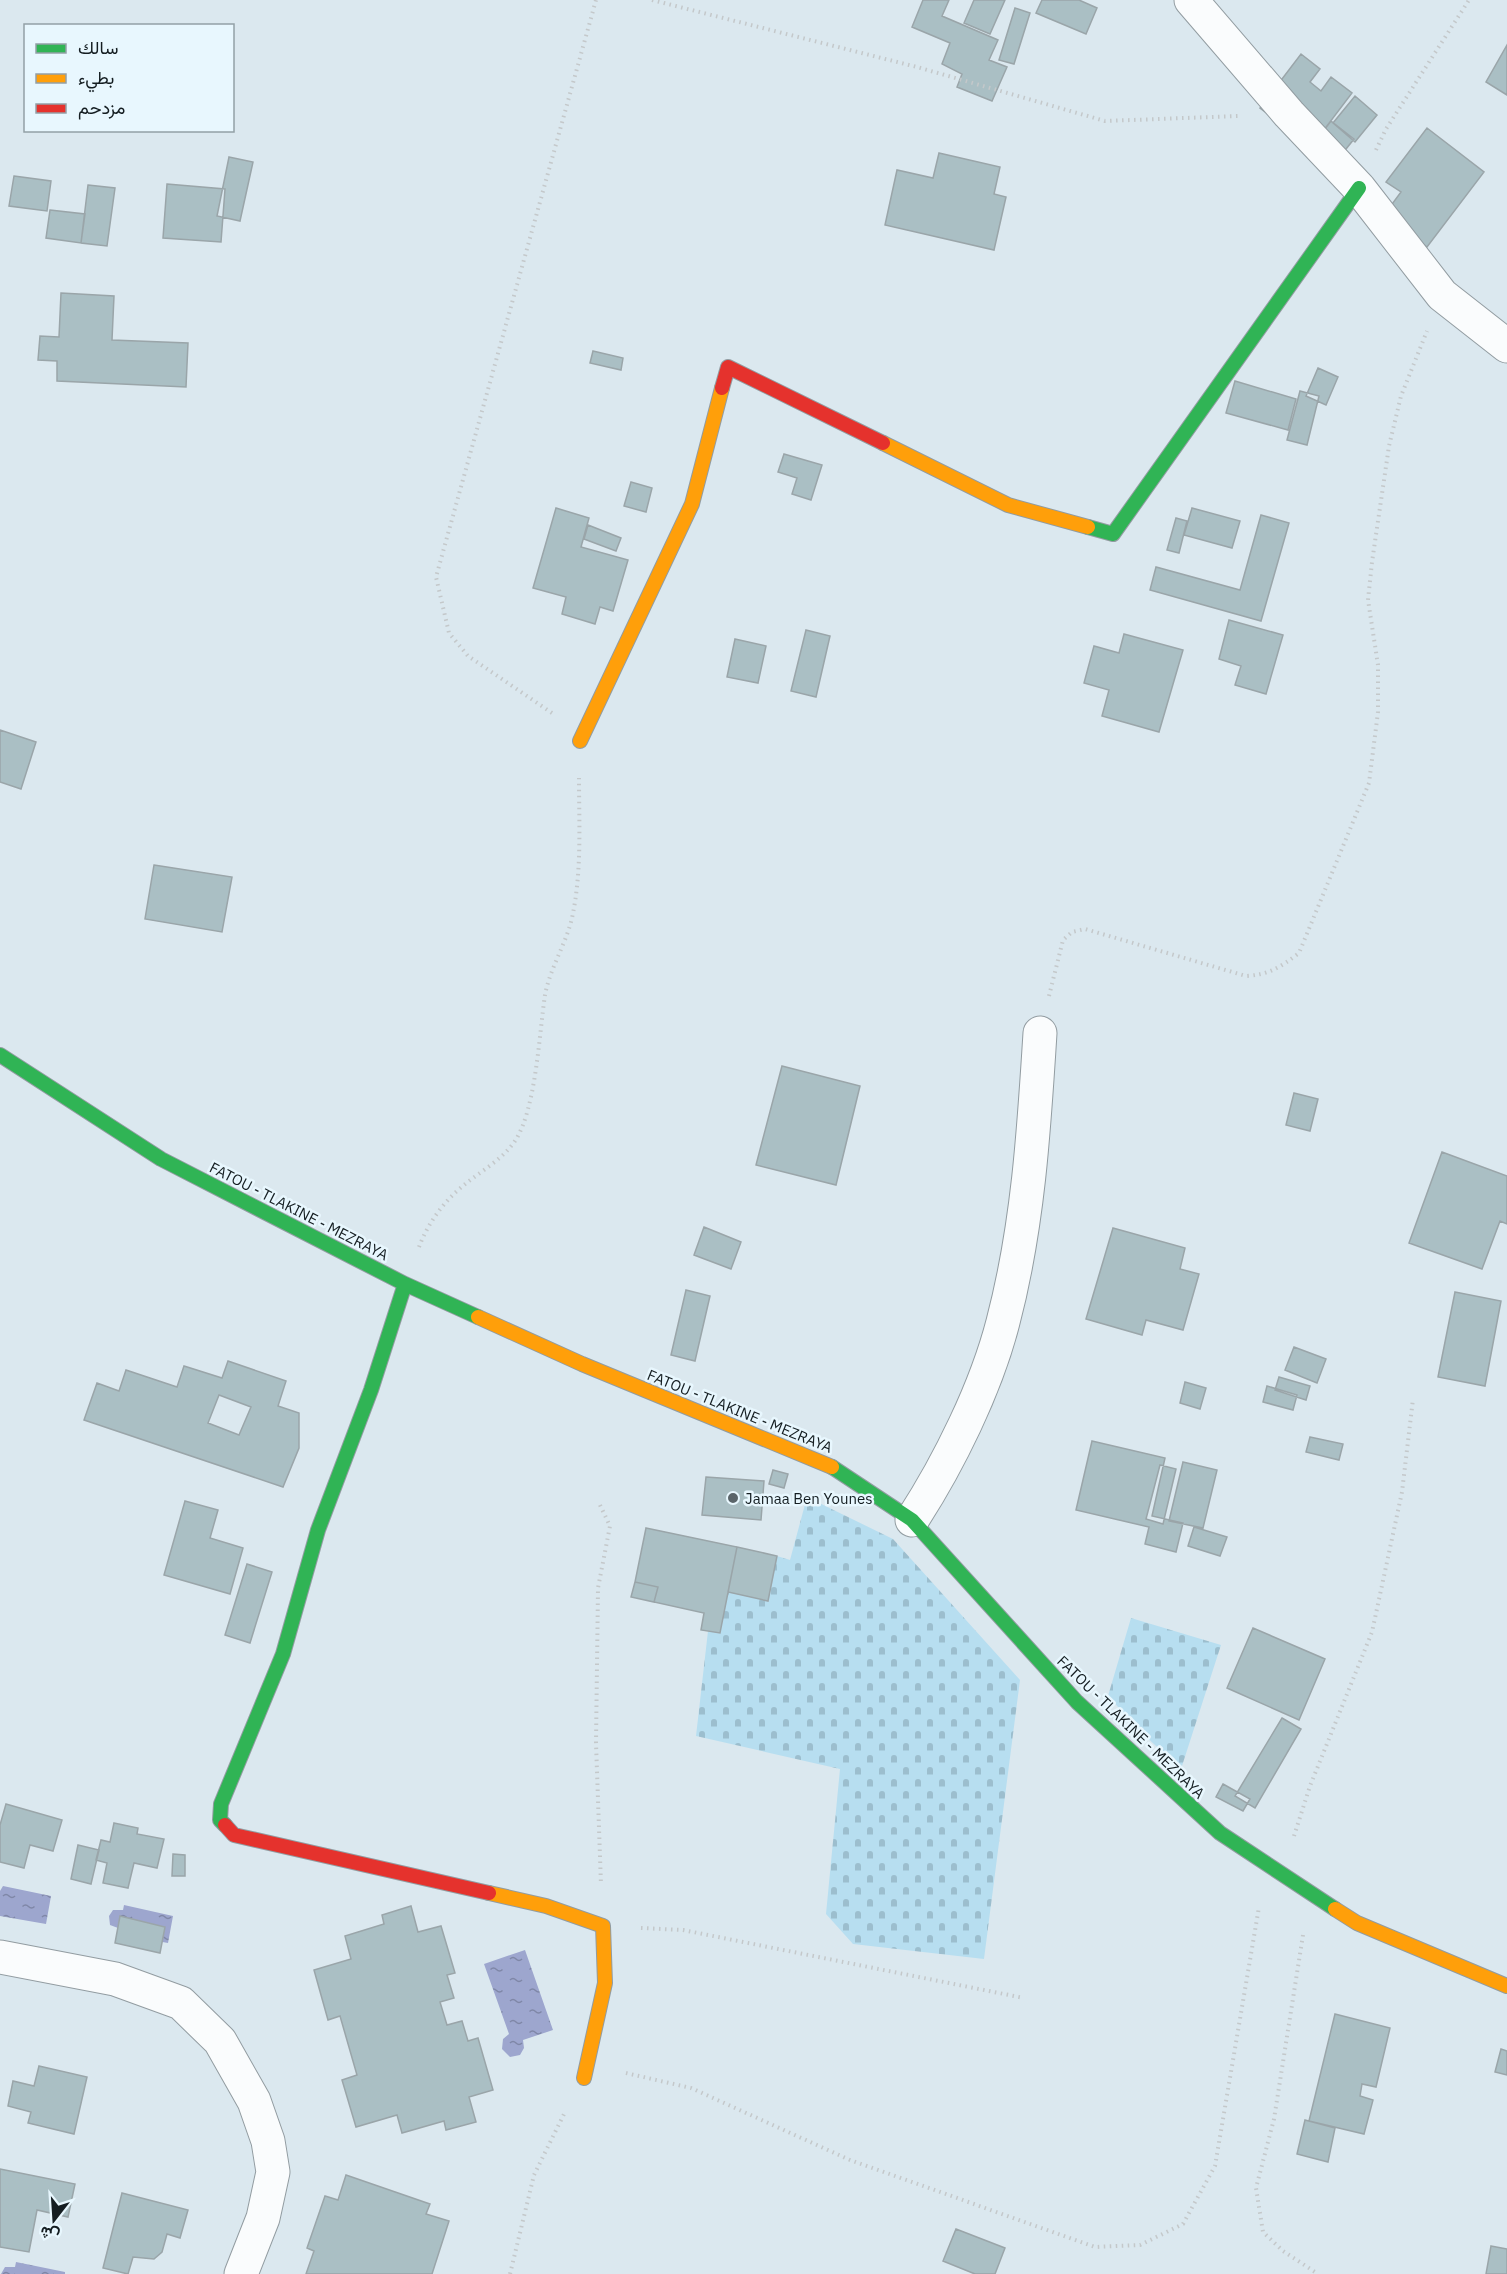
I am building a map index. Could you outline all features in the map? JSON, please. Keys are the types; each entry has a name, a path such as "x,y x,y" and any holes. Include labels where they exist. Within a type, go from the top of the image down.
{"street":[{"path":"1191,0 1289,114 1359,188 1442,295 1507,346"},
{"path":"580,741 692,504 728,367 1008,505 1113,534 1359,188"},
{"path":"912,1520 967,1420 1003,1323 1027,1199 1034,1140 1040,1033"},
{"name":"FATOU - TLAKINE - MEZRAYA","path":"0,1054 161,1159 405,1284 582,1364 828,1464 912,1520 1086,1710 1220,1833 1285,1878 1357,1923 1507,1986"},
{"path":"405,1284 371,1390 318,1530 283,1654 221,1804 220,1820 234,1835 546,1905 603,1926 607,1946 604,1990 584,2078"},
{"path":"0,1957 115,1979 181,2003 220,2041 254,2101 268,2141 273,2172 263,2218 241,2274"}],"path":[{"path":"405,1284 424,1233 439,1210 462,1187 499,1158 515,1141 526,1119 546,991 572,918 579,863 580,741 559,718 468,656 449,633 436,577 596,0"},
{"path":"652,0 917,67 1105,121 1289,114"},
{"path":"1359,188 1386,129 1469,0"},
{"path":"1040,1033 1063,940 1072,932 1085,929 1246,976 1263,975 1280,968 1299,953 1369,783 1378,712 1378,665 1368,600 1389,446 1401,396 1442,295"},
{"path":"510,2274 534,2175 559,2120 578,2094 584,2078 625,2072 692,2088 850,2160 1095,2247 1140,2245 1183,2224 1215,2166 1259,1906 1285,1878 1293,1838 1310,1786 1372,1632 1402,1492 1413,1399"},
{"path":"600,1505 610,1526 598,1588 596,1743 603,1926 683,1930 1024,1998"},
{"path":"1285,1878 1304,1929 1274,2119 1256,2188 1263,2232 1283,2251 1318,2274"}],"green space":[{"path":"807,1497 893,1539 1020,1680 984,1959 853,1944 826,1914 840,1769 696,1736 708,1631 720,1633 728,1592 768,1600 777,1556 790,1560"},
{"path":"1131,1618 1221,1645 1181,1769 1142,1733 1108,1696"}],"water":[{"path":"3,1886 51,1896 46,1924 0,1916 0,1891"},
{"path":"124,1905 173,1916 168,1943 118,1934 118,1928 110,1925 109,1916 113,1910 123,1910"},
{"path":"525,1950 553,2030 523,2040 524,2048 520,2055 510,2057 502,2049 503,2039 509,2034 484,1964"},
{"path":"16,2262 65,2272 65,2274 1,2274 5,2267 15,2267"}],"building":[{"path":"923,0 949,0 942,16 998,40 989,60 1007,67 992,101 957,87 962,74 942,64 950,43 912,27"},
{"path":"974,0 1005,0 990,34 964,23"},
{"path":"1042,0 1079,0 1097,8 1086,34 1036,13"},
{"path":"1015,8 1030,13 1014,64 999,60"},
{"path":"1507,45 1507,95 1486,82"},
{"path":"1301,54 1320,69 1310,82 1321,91 1331,77 1352,93 1311,147 1260,108"},
{"path":"1355,96 1377,115 1355,142 1333,123"},
{"path":"1331,121 1354,139 1334,164 1311,147"},
{"path":"1427,128 1484,172 1427,247 1384,215 1401,192 1386,182"},
{"path":"939,153 1000,167 994,194 1006,197 994,250 885,225 897,170 933,178"},
{"path":"229,157 253,162 240,221 217,216"},
{"path":"14,176 51,181 47,211 9,206"},
{"path":"167,184 225,189 221,242 163,238"},
{"path":"88,185 115,188 107,246 81,243"},
{"path":"50,210 85,214 81,243 46,238"},
{"path":"61,293 114,296 112,340 188,343 186,387 57,381 57,361 38,360 40,336 59,337"},
{"path":"593,351 623,358 621,370 590,363"},
{"path":"1318,368 1338,377 1326,405 1306,396"},
{"path":"1235,381 1296,399 1288,430 1226,413"},
{"path":"1300,391 1319,396 1307,445 1287,440"},
{"path":"784,454 822,465 811,500 792,494 797,478 778,472"},
{"path":"631,482 652,488 646,512 624,506"},
{"path":"556,508 589,518 581,547 628,560 613,611 600,607 595,624 562,614 566,597 533,588"},
{"path":"1192,508 1240,521 1232,548 1184,535"},
{"path":"1261,515 1289,523 1261,621 1150,590 1156,567 1240,590"},
{"path":"1176,518 1187,521 1179,553 1167,550"},
{"path":"588,525 621,538 616,551 584,539"},
{"path":"1229,620 1283,635 1266,694 1235,685 1241,666 1219,659"},
{"path":"806,630 830,636 816,697 791,691"},
{"path":"1124,634 1183,650 1159,732 1102,716 1109,690 1084,683 1094,646 1119,653"},
{"path":"735,639 766,646 758,683 727,677"},
{"path":"0,730 36,742 21,789 0,782"},
{"path":"154,865 232,877 222,932 145,919"},
{"path":"782,1066 860,1086 836,1185 756,1165"},
{"path":"1294,1093 1318,1099 1310,1131 1286,1125"},
{"path":"1442,1152 1507,1176 1507,1224 1500,1221 1482,1269 1409,1243"},
{"path":"704,1227 741,1242 731,1269 694,1255"},
{"path":"1113,1228 1185,1248 1180,1269 1199,1274 1183,1330 1146,1320 1142,1335 1086,1319"},
{"path":"686,1290 710,1296 695,1361 671,1355"},
{"path":"1455,1292 1501,1301 1485,1386 1438,1377"},
{"path":"1294,1347 1326,1359 1317,1383 1285,1370"},
{"path":"228,1361 286,1381 278,1406 299,1413 299,1448 283,1487 84,1420 97,1383 119,1391 126,1370 177,1387 184,1366 222,1378","holes":["219,1395 251,1407 239,1435 208,1423"]},
{"path":"1279,1377 1310,1386 1306,1400 1275,1390"},
{"path":"1185,1382 1206,1388 1200,1409 1180,1403"},
{"path":"1267,1386 1297,1395 1293,1410 1263,1402"},
{"path":"1310,1437 1343,1444 1339,1460 1306,1452"},
{"path":"1092,1441 1165,1458 1152,1516 1183,1523 1176,1552 1145,1544 1149,1527 1076,1510"},
{"path":"1183,1462 1217,1470 1203,1528 1169,1521"},
{"path":"1160,1465 1176,1469 1163,1524 1146,1519"},
{"path":"773,1470 788,1474 784,1488 769,1484"},
{"name":"Jamaa Ben Younes","path":"706,1477 764,1481 761,1520 702,1515"},
{"path":"185,1501 218,1510 210,1538 243,1548 230,1594 164,1575"},
{"path":"1194,1527 1227,1537 1220,1556 1188,1546"},
{"path":"646,1528 737,1547 720,1633 701,1630 704,1613 654,1602 658,1587 635,1582"},
{"path":"737,1547 777,1556 768,1601 728,1592"},
{"path":"247,1564 272,1572 250,1643 225,1635"},
{"path":"635,1582 658,1587 654,1602 631,1597"},
{"path":"1253,1628 1325,1659 1299,1720 1227,1688"},
{"path":"1282,1718 1301,1729 1255,1808 1235,1796"},
{"path":"1223,1784 1250,1799 1243,1811 1216,1797"},
{"path":"6,1804 62,1820 53,1851 30,1845 24,1868 0,1862 0,1825"},
{"path":"114,1823 138,1828 137,1834 164,1839 157,1868 134,1863 128,1888 103,1883 107,1863 96,1860 101,1840 110,1842"},
{"path":"78,1845 99,1850 91,1884 71,1879"},
{"path":"173,1854 185,1855 185,1876 172,1876"},
{"path":"411,1906 418,1932 441,1926 455,1973 447,1975 454,1998 440,2002 447,2025 462,2021 468,2041 478,2038 493,2090 469,2097 476,2122 446,2130 444,2121 402,2133 397,2115 356,2127 342,2080 357,2075 340,2016 328,2020 314,1970 351,1959 345,1936 384,1924 382,1915"},
{"path":"120,1916 165,1927 160,1953 115,1943"},
{"path":"1335,2014 1390,2028 1376,2087 1362,2084 1360,2096 1373,2100 1364,2134 1309,2121"},
{"path":"1501,2049 1507,2051 1507,2075 1495,2072"},
{"path":"39,2066 87,2077 74,2134 28,2123 31,2112 8,2106 13,2081 34,2086"},
{"path":"1305,2120 1335,2128 1328,2162 1297,2154"},
{"path":"0,2169 75,2184 68,2217 37,2210 29,2252 0,2247"},
{"path":"346,2175 430,2204 426,2214 449,2221 432,2274 306,2274 314,2251 307,2248 325,2196 338,2200"},
{"path":"122,2193 188,2210 180,2238 167,2234 162,2252 154,2259 133,2257 128,2274 103,2268"},
{"path":"956,2229 1005,2248 995,2274 975,2274 943,2261"},
{"path":"1491,2246 1507,2249 1507,2274 1486,2274"}],"traffic: fast":[{"path":"1088,527 1113,534 1359,188"},
{"path":"0,1055 161,1159 405,1284 478,1317"},
{"path":"225,1825 220,1820 221,1804 283,1654 318,1530 371,1390 405,1284"},
{"path":"832,1467 912,1520 1077,1702 1220,1833 1335,1909"}],"traffic: slow":[{"path":"580,741 692,504 722,388"},
{"path":"883,443 1008,505 1088,527"},
{"path":"478,1317 582,1364 832,1467"},
{"path":"489,1893 546,1906 603,1926 605,1983 584,2078"},
{"path":"1335,1909 1357,1923 1507,1986"}],"traffic: jam":[{"path":"722,388 728,367 883,443"},
{"path":"225,1825 234,1835 489,1893"}],"place":[{"name":"Jamaa Ben Younes","path":"733,1498"}]}
